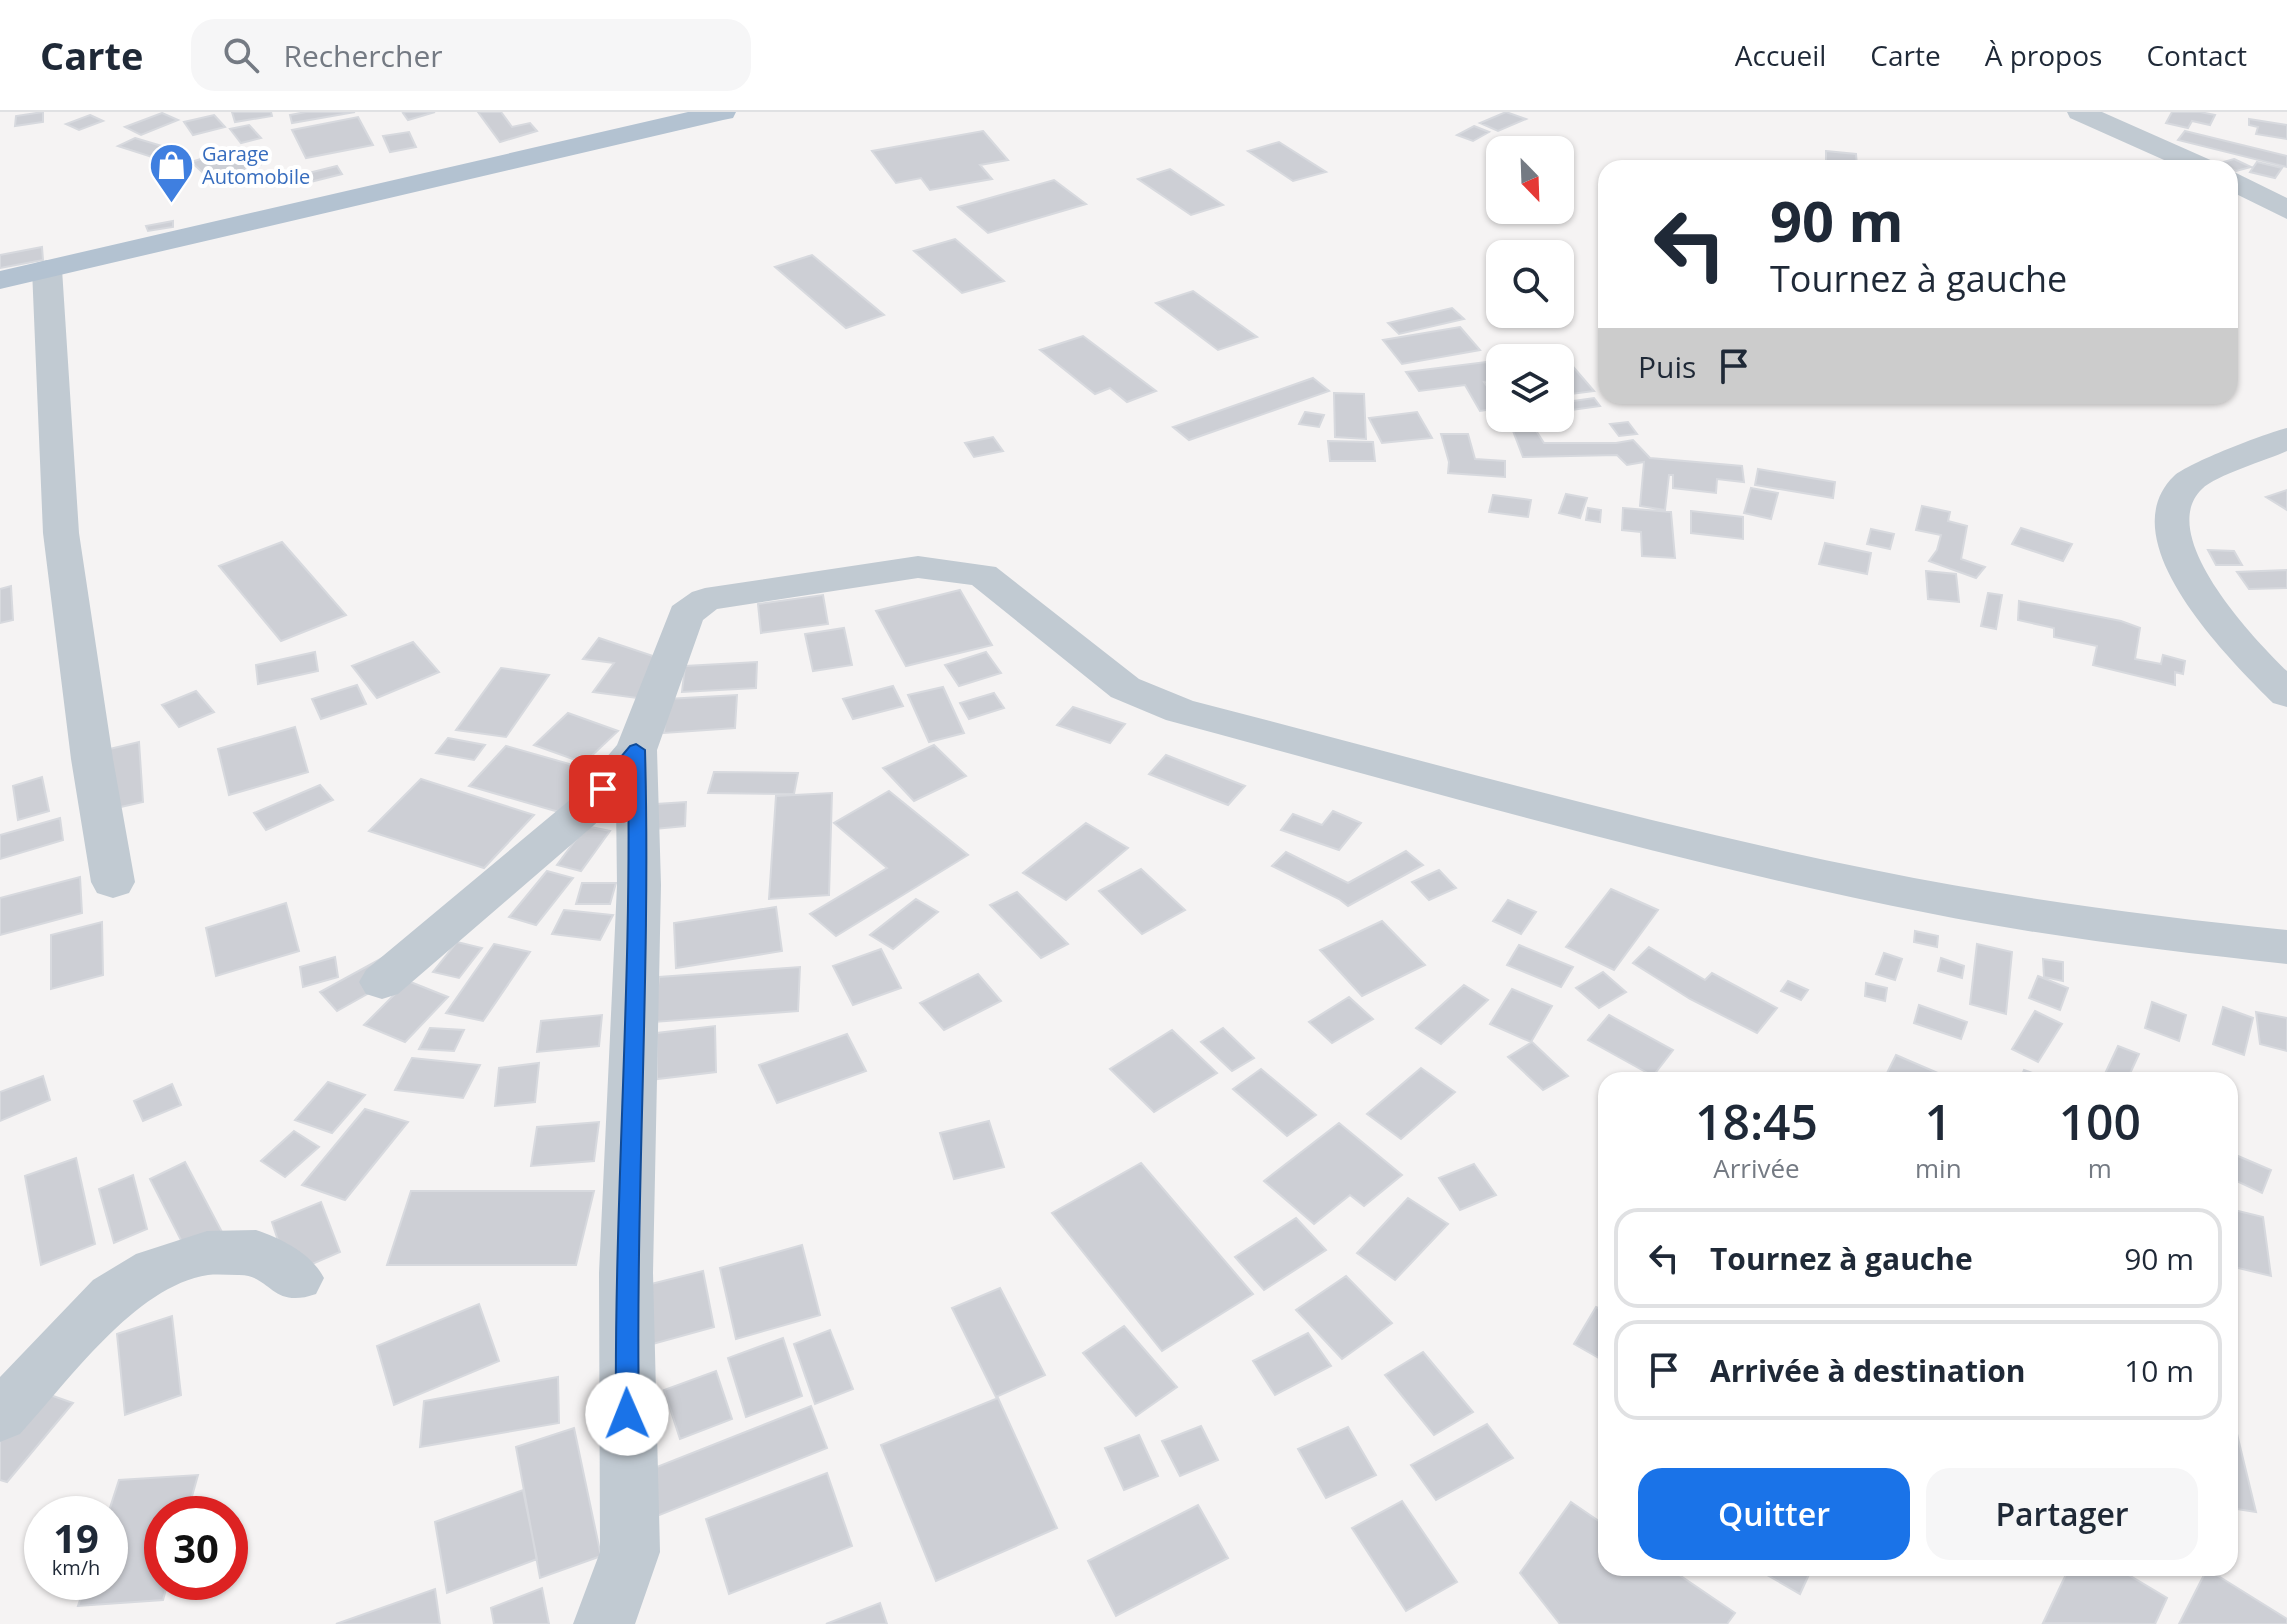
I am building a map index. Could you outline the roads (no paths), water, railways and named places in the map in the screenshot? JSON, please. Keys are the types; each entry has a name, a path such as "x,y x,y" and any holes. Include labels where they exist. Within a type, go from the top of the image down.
{"main road":[{"path":"0,280 723,112"}],"street":[{"path":"2080,112 2187,160"},
{"path":"2238,182 2287,192"},
{"path":"2238,183 2287,210"},
{"path":"47,269 61,533 92,759 113,882"},
{"path":"2287,438 2261,452 2188,481 2173,504 2175,540 2194,589 2251,659 2287,694"},
{"path":"382,982 586,809 636,750 686,614 705,600 918,567 954,569 983,575 1125,688 1180,711 1816,874 1964,902 2183,937 2287,947"},
{"path":"604,1624 630,1552 626,1273 639,885 636,750"},
{"path":"0,1416 112,1296 155,1270 207,1253 256,1252 297,1278"}],"place":[{"name":"Garage Automobile","path":"171,204"}]}
